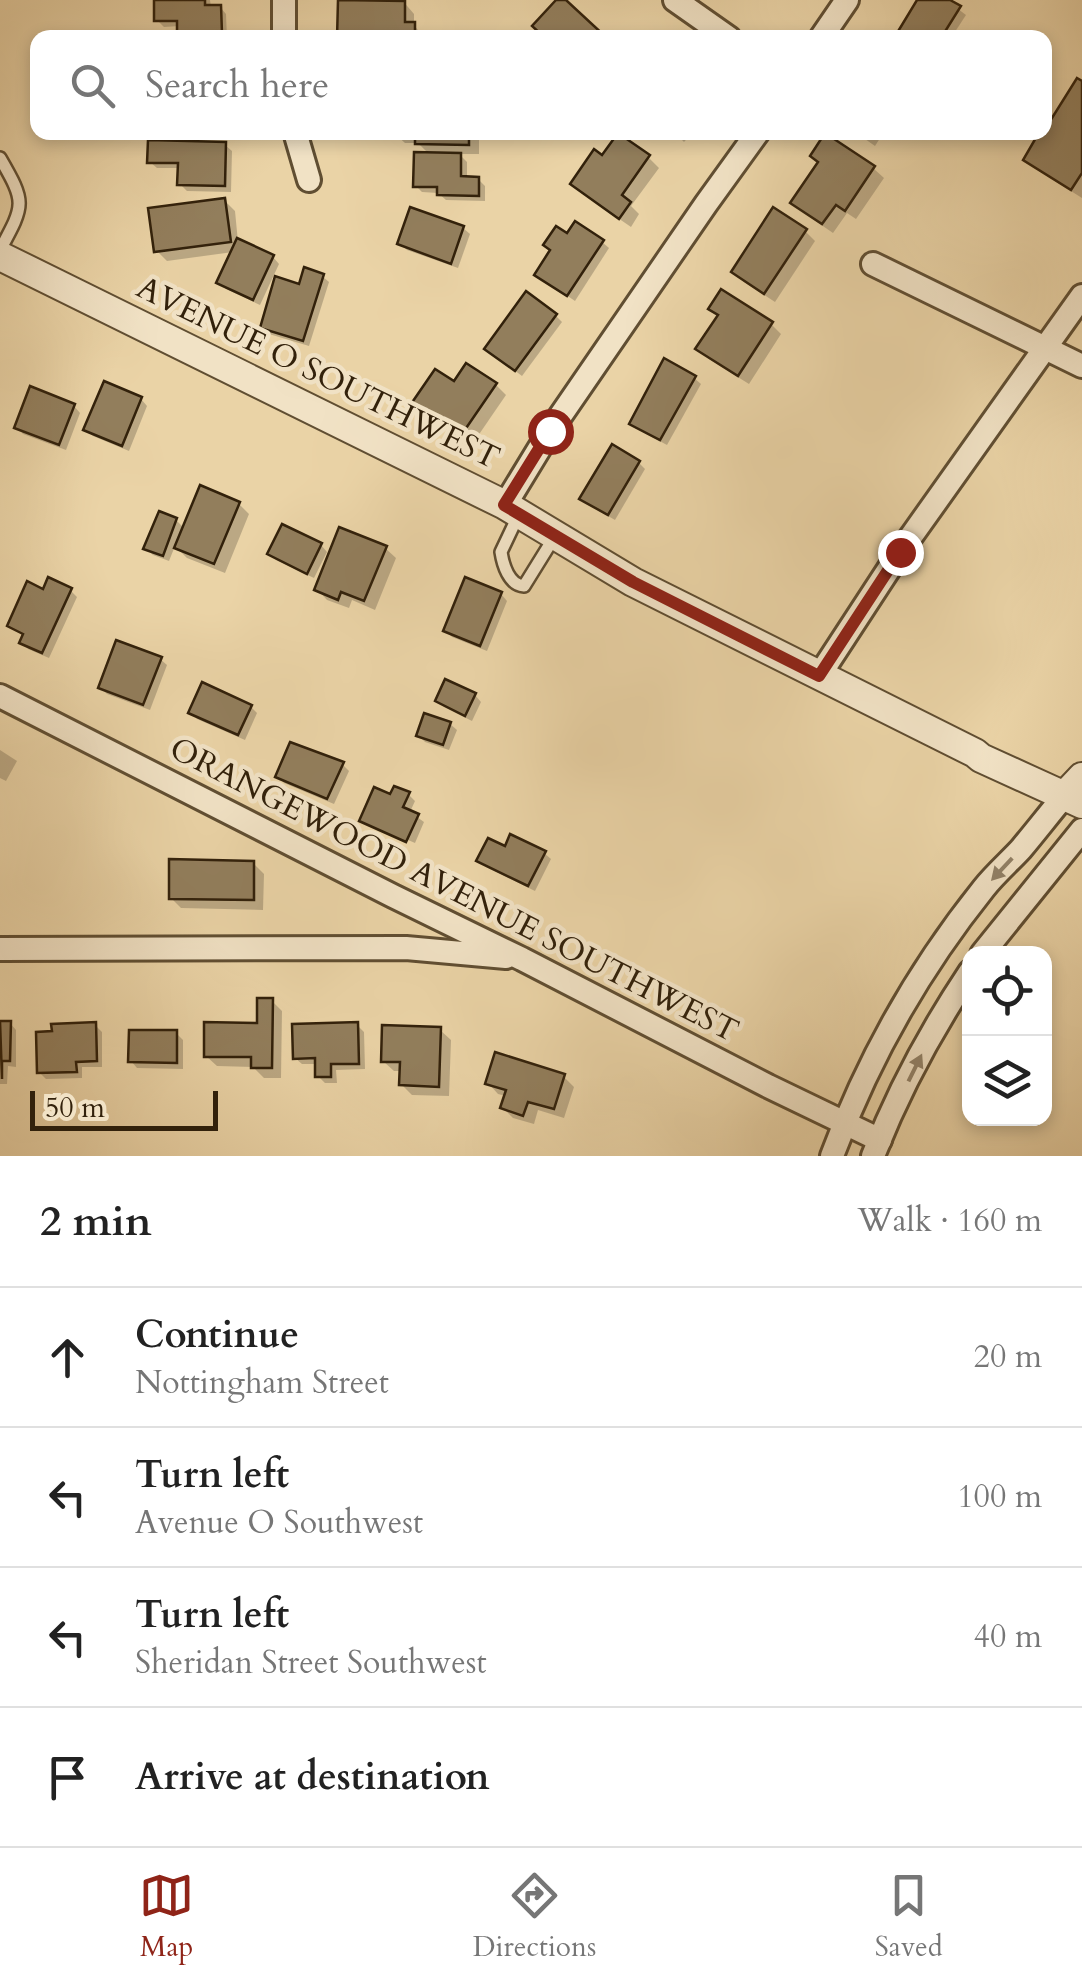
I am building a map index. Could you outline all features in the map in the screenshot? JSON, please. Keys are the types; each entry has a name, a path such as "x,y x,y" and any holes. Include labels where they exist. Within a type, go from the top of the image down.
{"street":[{"path":"284,0 284,30"},
{"path":"675,0 718,30"},
{"path":"826,30 847,0"},
{"path":"297,140 309,180"},
{"path":"512,510 550,431 752,140"},
{"name":"AVENUE O SOUTHWEST","path":"0,253 512,510 633,582 980,758 1076,792"},
{"path":"874,264 1082,366"},
{"path":"819,676 900,552 1082,296"},
{"name":"ORANGEWOOD AVENUE SOUTHWEST","path":"0,696 845,1122 877,1148"},
{"path":"832,1156 867,1071 939,949 985,886 1076,792"},
{"path":"988,946 1082,830"},
{"path":"0,950 406,948 522,959"},
{"path":"877,1148 945,1010 962,984"}],"lane":[{"path":"0,158 18,190 20,206 0,253"},
{"path":"512,510 501,552 505,568 518,586 524,586 555,536"}],"building":[{"path":"154,0 205,0 205,5 221,5 222,30 177,30 177,21 154,21"},
{"path":"338,0 405,1 405,22 415,22 415,30 337,30"},
{"path":"556,0 566,0 598,30 536,30 532,26"},
{"path":"917,0 950,0 961,6 946,30 899,30"},
{"path":"1077,78 1082,81 1082,173 1071,190 1023,160 1035,140 1052,140 1052,118"},
{"path":"148,140 226,142 225,186 177,185 178,163 147,163"},
{"path":"415,140 469,140 469,145 415,144"},
{"path":"613,140 628,140 650,155 622,195 631,202 619,219 570,184 594,149 602,155"},
{"path":"820,140 836,140 875,166 845,211 836,205 822,224 790,203 818,162 810,156"},
{"path":"414,152 461,153 461,176 479,177 479,196 437,195 437,187 413,187"},
{"path":"225,198 231,242 154,252 148,208"},
{"path":"410,207 464,226 451,264 397,244"},
{"path":"773,207 807,229 764,294 731,272"},
{"path":"575,221 604,240 567,296 534,275 550,250 543,245 556,226 567,233"},
{"path":"237,238 274,255 253,300 216,283"},
{"path":"304,267 324,274 303,341 260,328 275,276 299,284"},
{"path":"721,289 773,322 738,376 695,349 718,315 708,309"},
{"path":"526,291 557,314 515,371 484,349"},
{"path":"664,358 696,376 660,440 629,424"},
{"path":"466,363 497,383 460,437 411,404 435,369 454,381"},
{"path":"104,381 142,397 122,446 83,430"},
{"path":"30,386 75,404 59,445 14,428"},
{"path":"612,444 640,461 608,515 579,499"},
{"path":"200,485 240,502 214,564 174,548"},
{"path":"159,511 177,518 163,556 143,549"},
{"path":"282,524 322,543 307,574 267,554"},
{"path":"339,527 387,546 364,601 341,592 338,600 314,590"},
{"path":"48,577 72,588 42,653 19,643 23,634 7,626 27,581 43,589"},
{"path":"465,577 502,592 480,646 443,631"},
{"path":"116,640 162,657 143,705 98,688"},
{"path":"445,679 476,693 465,716 435,701"},
{"path":"202,682 252,705 238,735 188,713"},
{"path":"424,713 451,722 443,745 416,736"},
{"path":"290,742 344,762 327,799 275,777"},
{"path":"394,786 410,792 403,807 419,814 406,842 359,821 374,787 390,794"},
{"path":"510,834 546,851 528,886 476,861 488,838 505,846"},
{"path":"169,859 254,861 254,900 169,899"},
{"path":"257,998 273,998 272,1068 251,1068 251,1057 204,1057 204,1022 257,1023"},
{"path":"0,1021 11,1021 10,1061 2,1061 2,1079"},
{"path":"96,1022 97,1061 76,1062 77,1072 37,1073 36,1032 52,1031 51,1024"},
{"path":"358,1022 359,1064 331,1064 331,1077 315,1077 315,1058 293,1059 292,1024"},
{"path":"382,1025 441,1027 439,1087 399,1085 400,1062 381,1062"},
{"path":"129,1030 177,1030 177,1063 128,1062"},
{"path":"495,1052 565,1074 554,1109 528,1102 523,1116 500,1108 506,1090 485,1084"}],"route":[{"path":"550,431 504,505 633,582 819,676 900,552"}]}
